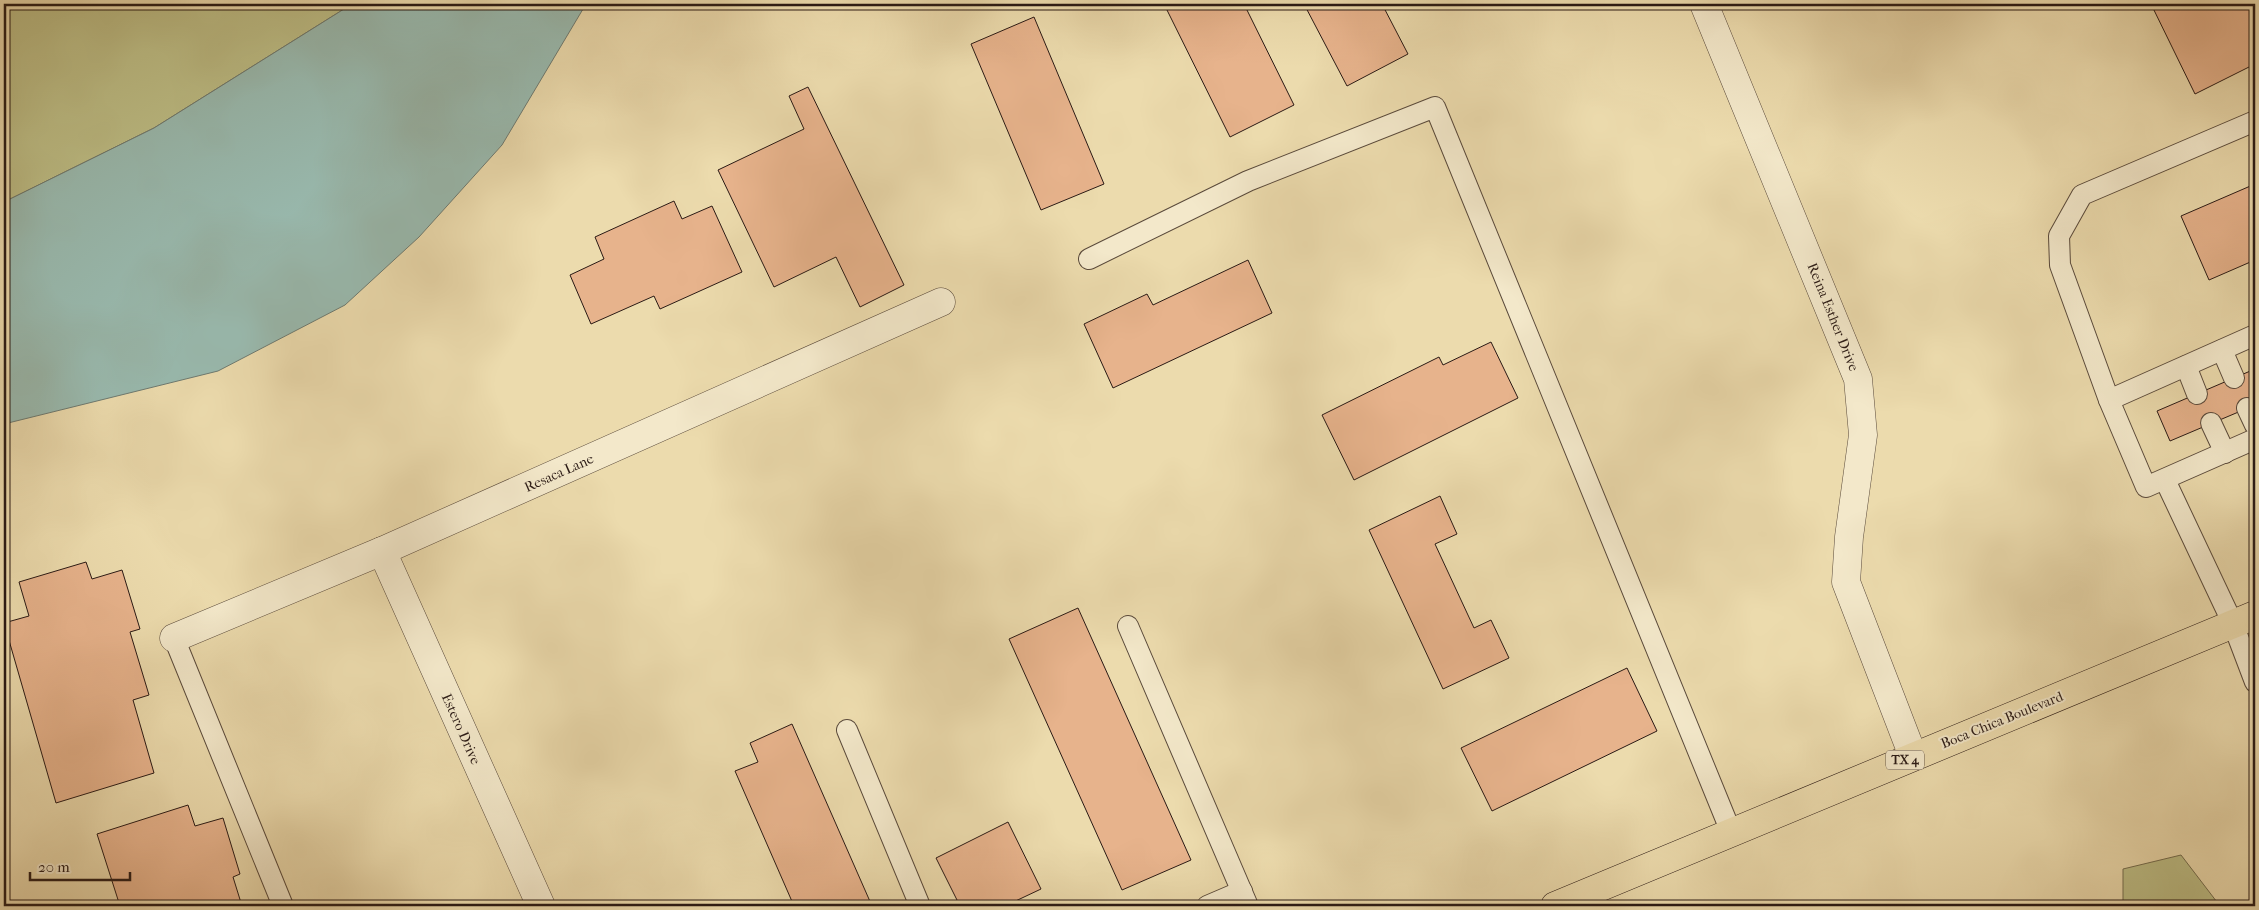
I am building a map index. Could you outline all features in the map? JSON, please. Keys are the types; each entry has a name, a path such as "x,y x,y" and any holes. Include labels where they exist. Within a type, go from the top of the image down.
{"main road":[{"name":"Boca Chica Boulevard","path":"1555,906 2244,620"}],"street":[{"name":"Reina Esther Drive","path":"1704,4 1858,380 1863,435 1849,537 1846,582 1913,756"},
{"name":"Resaca Lane","path":"174,638 382,551 941,302"},
{"name":"Estero Drive","path":"382,551 541,906"}],"lane":[{"path":"1089,259 1248,181 1435,107 1731,832"},
{"path":"2255,121 2082,195 2059,236 2060,265 2109,400 2146,487 2166,480 2255,439"},
{"path":"2109,400 2255,335"},
{"path":"2222,350 2234,378"},
{"path":"2186,366 2197,394"},
{"path":"2211,423 2225,453"},
{"path":"2166,480 2244,620 2255,682"},
{"path":"1128,626 1245,899 1207,906"},
{"path":"174,638 283,906"},
{"path":"847,730 920,906"}],"green space":[{"path":"4,4 352,4 154,128 4,202"},
{"path":"2181,855 2220,906 2123,906 2123,869"}],"water":[{"path":"352,4 586,4 502,145 419,237 345,305 218,371 4,424 4,202 154,128"}],"building":[{"path":"1164,4 1244,4 1294,105 1230,137"},
{"path":"1304,4 1382,4 1408,54 1347,86"},
{"path":"2151,4 2249,4 2255,16 2255,64 2195,94"},
{"path":"1034,17 1104,184 1041,210 971,44"},
{"path":"808,87 904,285 860,307 836,257 774,287 718,170 804,129 789,96"},
{"path":"2255,184 2255,260 2209,280 2181,216"},
{"path":"674,201 682,219 712,206 742,272 660,309 654,296 591,324 570,275 604,259 595,237"},
{"path":"1248,260 1272,313 1113,388 1084,324 1147,294 1153,305"},
{"path":"1491,342 1518,398 1354,480 1322,415 1439,357 1443,365"},
{"path":"2255,369 2255,405 2170,441 2157,411"},
{"path":"1440,496 1457,534 1435,544 1474,628 1491,620 1509,658 1443,689 1369,530"},
{"path":"86,562 92,579 122,570 140,629 130,632 149,695 133,700 154,773 56,803 4,623 29,616 19,582"},
{"path":"1078,608 1191,860 1122,890 1009,639"},
{"path":"1627,668 1657,731 1492,811 1461,748"},
{"path":"792,724 872,906 794,906 735,771 758,762 750,743"},
{"path":"188,805 195,826 223,818 240,874 233,877 242,906 120,906 97,834"},
{"path":"1008,822 1041,889 1005,906 960,906 936,858"}]}
